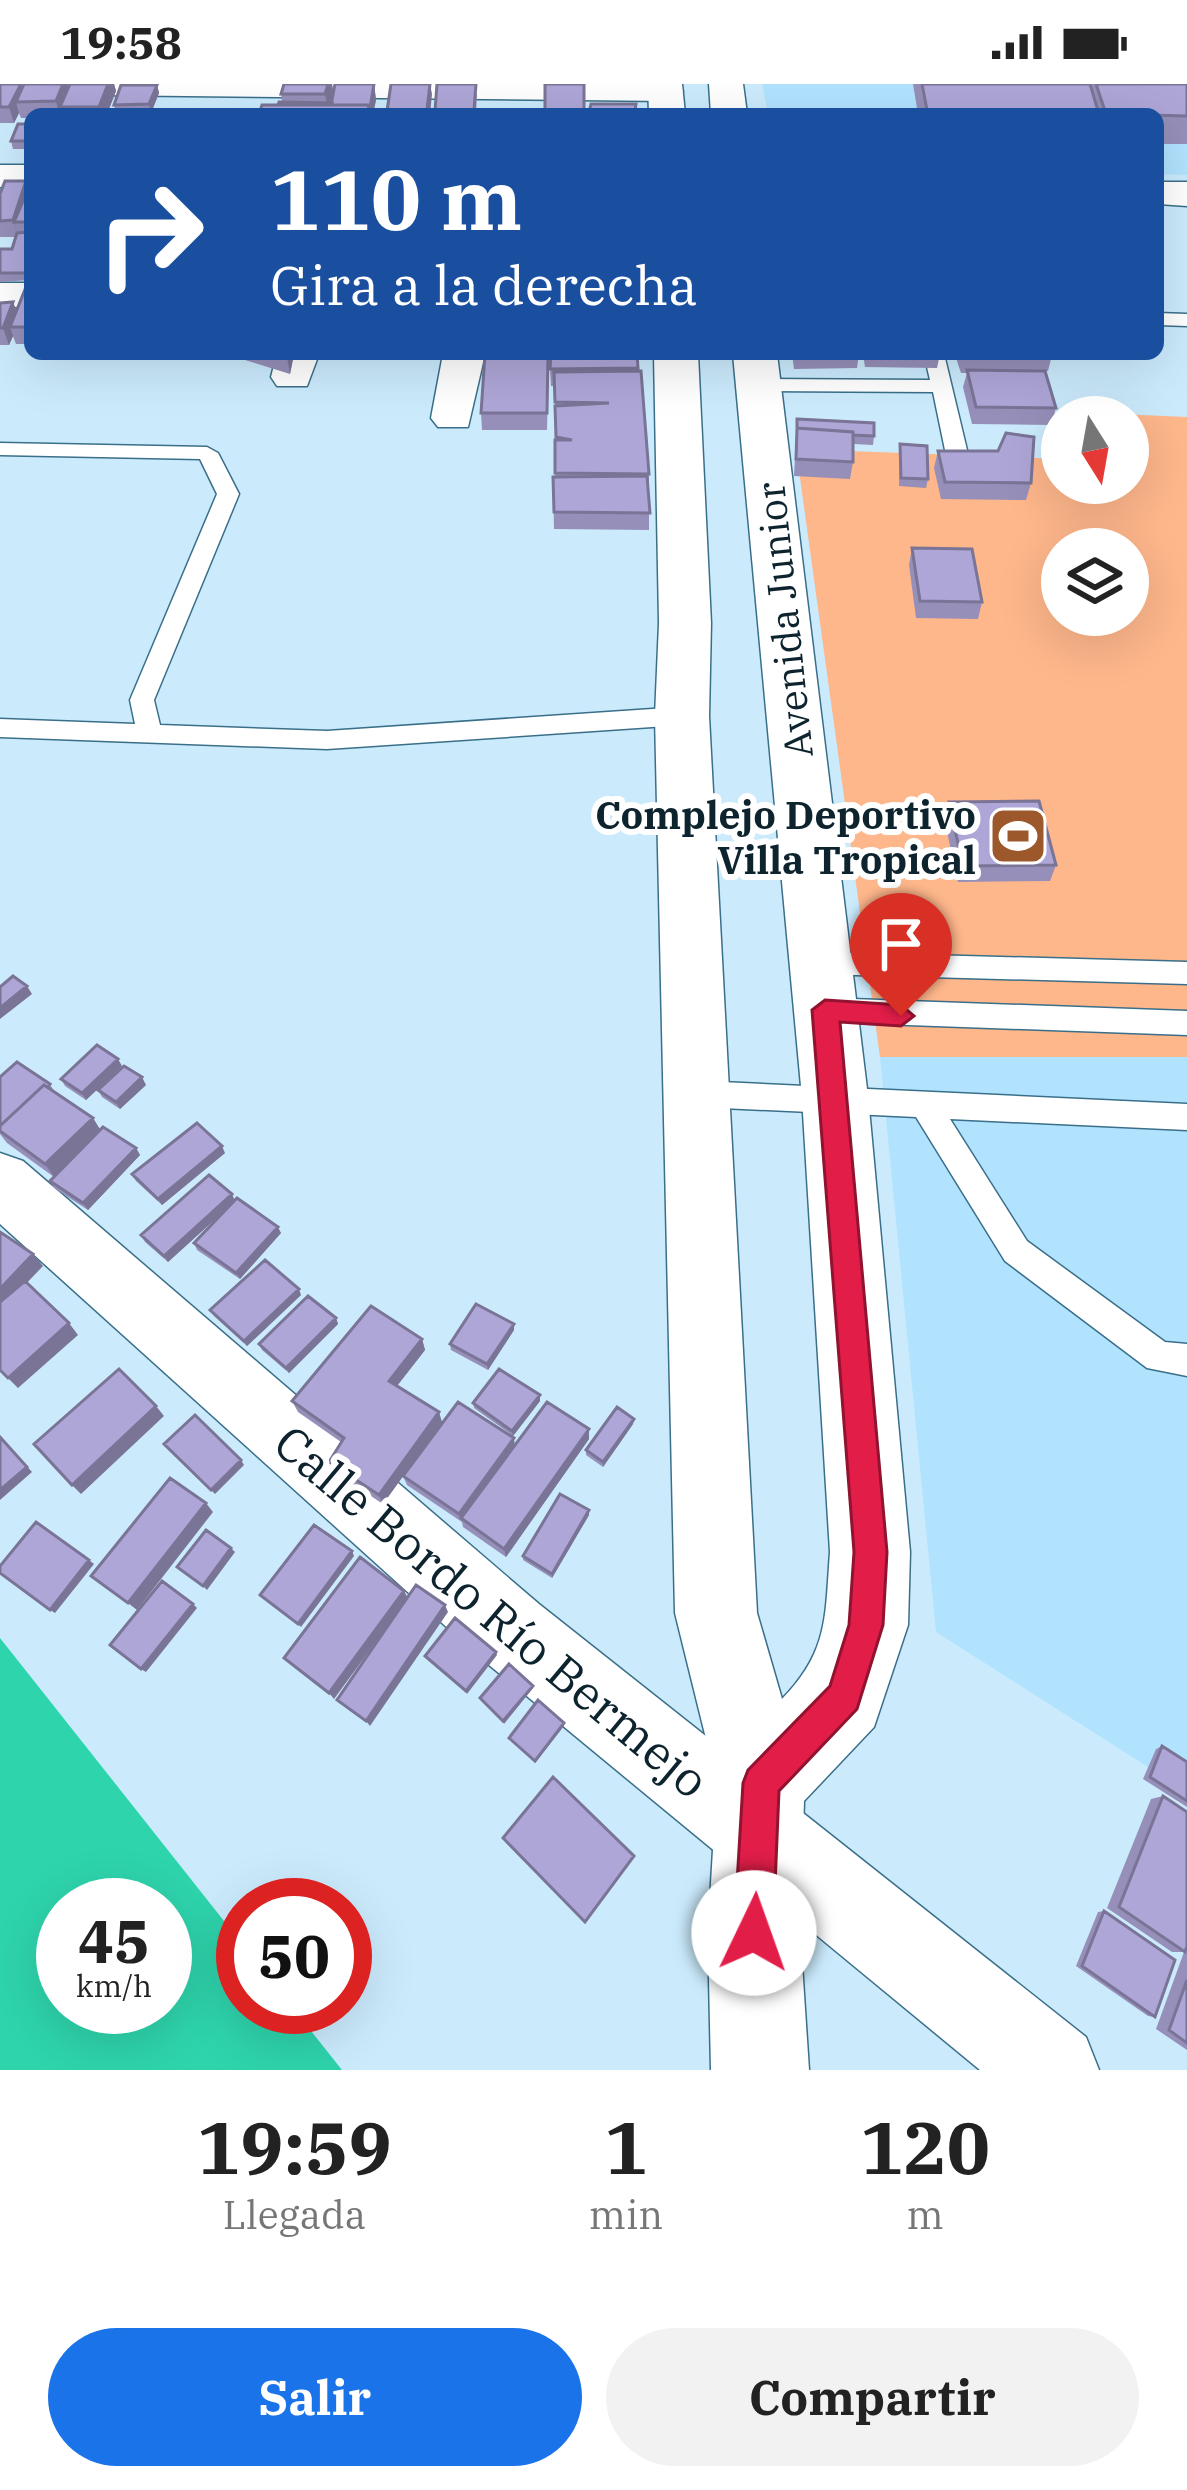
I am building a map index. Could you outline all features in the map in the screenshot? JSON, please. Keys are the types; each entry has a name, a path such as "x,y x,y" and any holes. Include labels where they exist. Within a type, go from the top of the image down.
{"main road":[{"path":"676,360 685,623 682,716 700,1094 716,1613 759,1808 754,1933 760,2070"},
{"name":"Avenida Junior","path":"757,370 835,1097 871,1552 866,1625 844,1696 759,1808"}],"street":[{"path":"0,84 251,95 666,96"},
{"path":"453,418 463,360"},
{"name":"Calle Bordo Río Bermejo","path":"0,1182 475,1601 759,1808 1053,2070"}],"lane":[{"path":"935,360 956,450"},
{"path":"757,370 941,386"},
{"path":"0,449 207,453 228,494 142,700 150,737"},
{"path":"0,728 327,740 682,716"},
{"path":"823,987 1187,973"},
{"path":"823,987 1187,1023"},
{"path":"700,1094 1187,1117"},
{"path":"926,1107 1016,1251 1159,1357 1187,1360"}],"shaded area":[{"path":"762,84 1187,84 1187,175 1164,174 1164,108 767,108"},
{"name":"Complejo Deportivo Villa Tropical","path":"1149,415 1187,417 1187,1057 880,1057 796,449 1041,458 1041,504 1149,504"},
{"path":"880,1057 1187,1057 1187,1792 936,1632"},
{"path":"0,1638 190,1878 36,1878 36,2034 192,2034 192,1881 216,1911 216,2034 313,2034 342,2070 0,2070"}],"building":[{"path":"0,84 21,84 9,107 0,107"},
{"path":"24,84 63,84 56,101 16,102"},
{"path":"70,84 108,84 99,107 60,107"},
{"path":"284,84 328,84 325,94 281,94"},
{"path":"335,84 374,84 370,108 331,105"},
{"path":"391,84 430,84 427,108 387,108"},
{"path":"437,84 476,84 474,108 435,108"},
{"path":"545,84 584,84 584,108 545,108"},
{"path":"922,84 1090,84 1097,108 927,108"},
{"path":"1096,84 1187,84 1187,116 1164,115 1164,108 1104,108"},
{"path":"121,85 157,85 149,104 114,105"},
{"path":"279,102 332,103 278,105"},
{"path":"591,104 636,104 635,108 590,108"},
{"path":"262,105 369,105 368,108"},
{"path":"18,124 24,124 24,141 11,141"},
{"path":"5,181 24,181 13,220 0,221"},
{"path":"24,199 24,222 14,222"},
{"path":"24,232 24,273 0,273 0,249 12,249 17,233"},
{"path":"24,292 24,327 10,327"},
{"path":"13,302 3,328 0,328 0,303"},
{"path":"485,360 548,360 547,413 481,413"},
{"path":"551,360 637,360 638,368 550,369"},
{"path":"967,370 1045,371 1052,396 1041,396 1041,408 976,407"},
{"path":"641,371 649,474 555,473 555,440 572,440 556,437 555,406 609,403 555,402 554,372"},
{"path":"797,419 874,423 874,436 797,428"},
{"path":"797,428 853,432 853,462 796,459"},
{"path":"1006,433 1034,437 1031,483 945,482 938,451 998,451"},
{"path":"900,444 927,446 928,479 901,478"},
{"path":"647,476 650,513 554,512 553,477"},
{"path":"912,548 972,549 982,602 920,601"},
{"path":"1039,801 1056,865 963,866 949,802"},
{"path":"13,976 27,986 0,1008 0,987"},
{"path":"97,1045 118,1059 82,1093 61,1079"},
{"path":"17,1062 50,1084 0,1126 0,1077"},
{"path":"124,1066 142,1077 116,1102 98,1090"},
{"path":"44,1085 93,1118 45,1164 0,1131"},
{"path":"197,1123 222,1146 158,1199 132,1174"},
{"path":"103,1127 136,1148 83,1203 50,1181"},
{"path":"209,1175 232,1194 164,1256 141,1235"},
{"path":"237,1198 278,1227 236,1273 194,1243"},
{"path":"0,1232 33,1254 0,1289"},
{"path":"265,1260 299,1289 244,1341 210,1310"},
{"path":"25,1281 69,1323 8,1378 0,1370 0,1302"},
{"path":"308,1296 336,1318 286,1368 259,1344"},
{"path":"476,1304 514,1324 487,1364 450,1344"},
{"path":"371,1306 422,1339 389,1381 439,1412 379,1495 329,1462 344,1438 292,1401"},
{"path":"119,1369 156,1406 72,1485 34,1444"},
{"path":"499,1369 540,1395 512,1431 473,1403"},
{"path":"458,1402 514,1438 459,1514 403,1476"},
{"path":"547,1402 589,1429 504,1549 461,1518"},
{"path":"617,1407 634,1419 603,1462 586,1450"},
{"path":"195,1415 241,1460 211,1490 164,1444"},
{"path":"0,1437 27,1467 0,1490"},
{"path":"170,1478 206,1503 128,1603 91,1576"},
{"path":"560,1494 589,1510 552,1574 523,1556"},
{"path":"36,1522 89,1560 50,1610 0,1573 0,1566"},
{"path":"314,1525 352,1551 298,1624 260,1595"},
{"path":"206,1530 231,1548 203,1586 177,1567"},
{"path":"360,1557 404,1591 329,1693 284,1658"},
{"path":"162,1581 193,1604 141,1669 110,1645"},
{"path":"416,1585 445,1605 366,1721 337,1700"},
{"path":"455,1618 496,1652 466,1691 425,1656"},
{"path":"509,1664 533,1686 503,1721 480,1698"},
{"path":"538,1700 564,1723 535,1761 509,1738"},
{"path":"1162,1746 1187,1762 1187,1801 1150,1777"},
{"path":"553,1777 634,1856 585,1922 503,1838"},
{"path":"1163,1796 1187,1812 1185,1952 1119,1907"},
{"path":"1104,1911 1175,1960 1155,2017 1082,1966"},
{"path":"1187,1980 1187,2043 1169,2030"}],"place":[{"name":"Complejo Deportivo Villa Tropical","path":"1018,836"}],"route":[{"path":"754,1933 761,1783 844,1696 866,1625 871,1552 825,1010 901,1016"}]}
